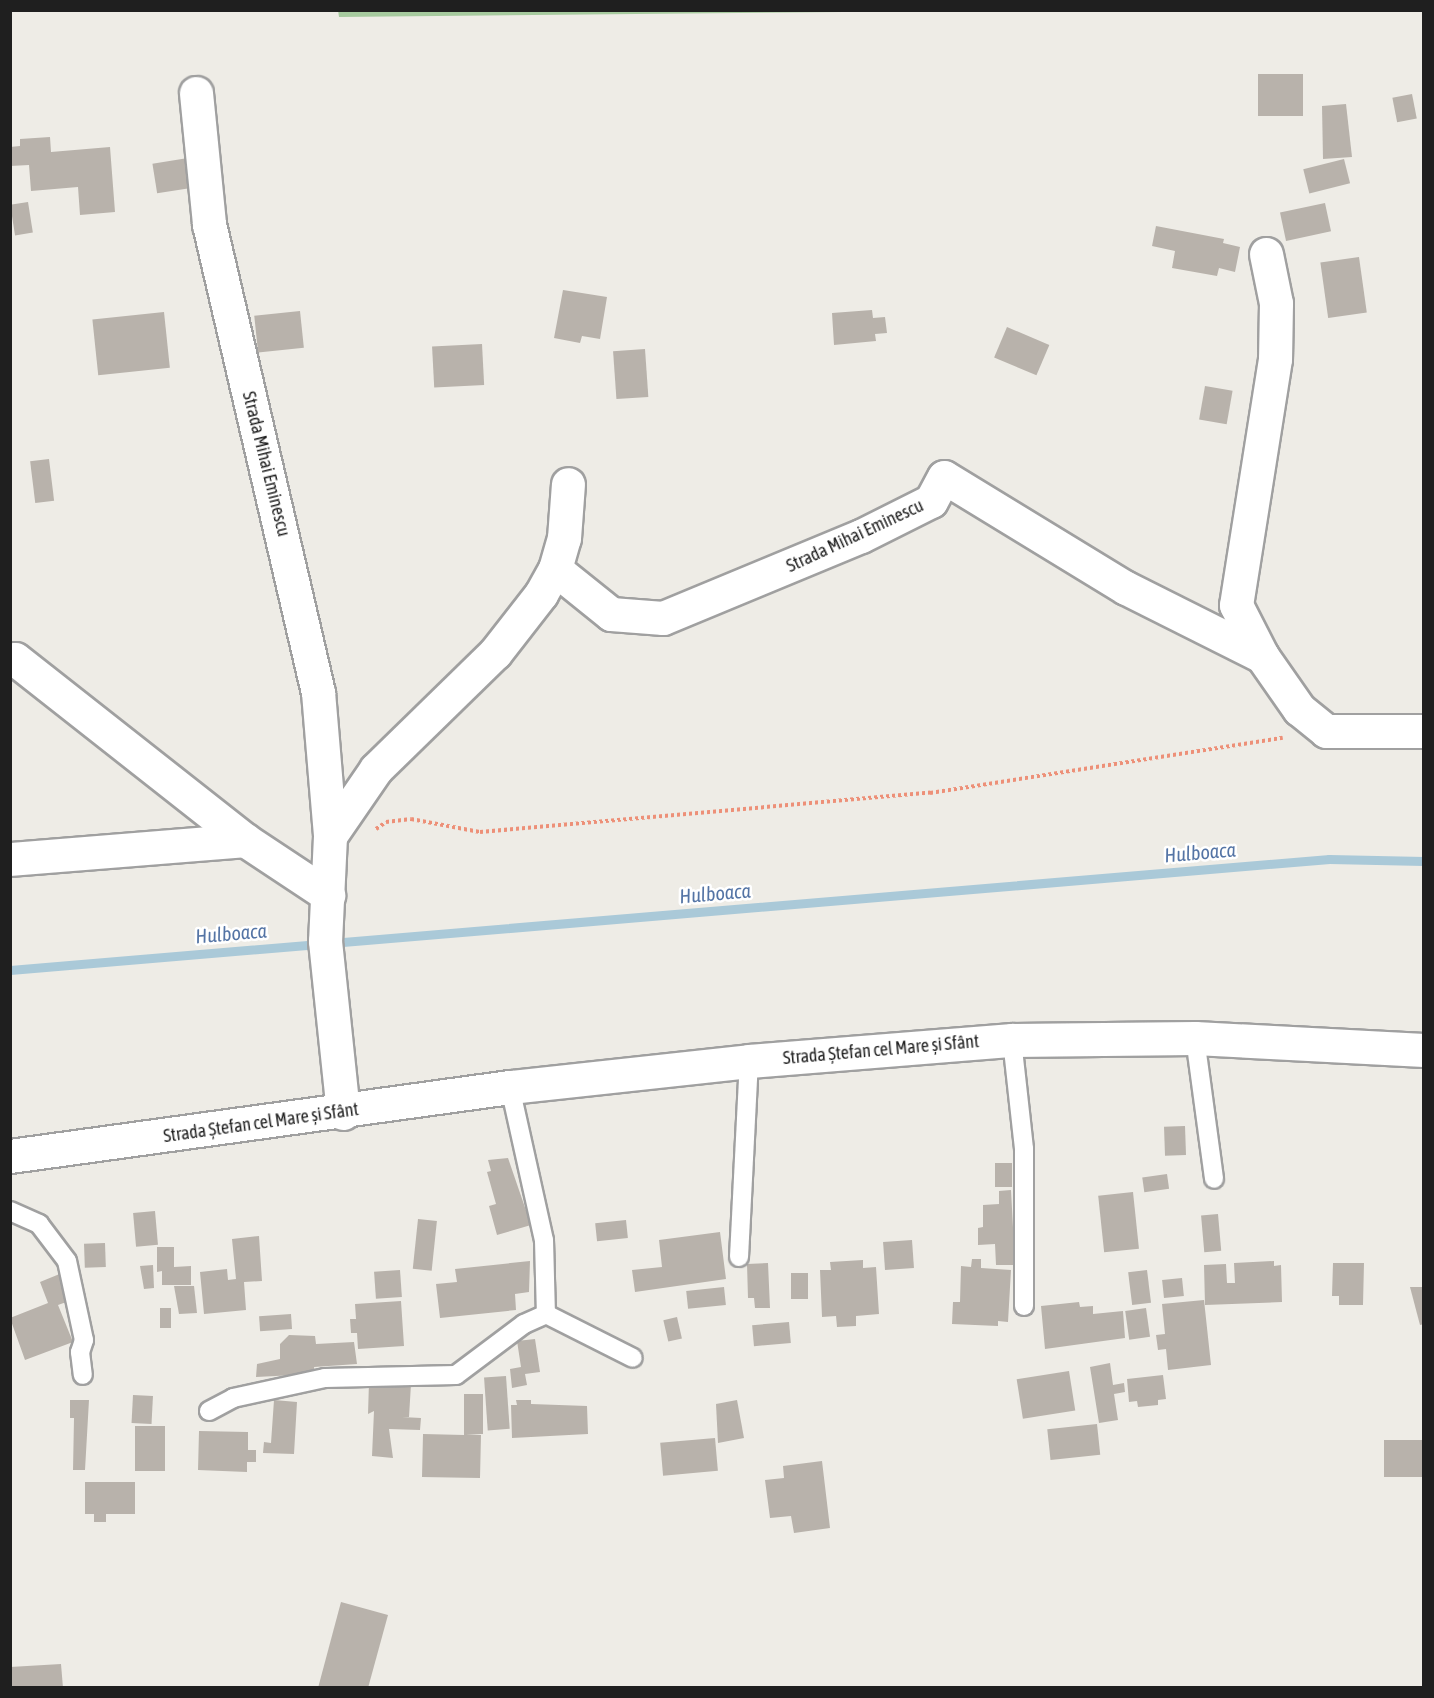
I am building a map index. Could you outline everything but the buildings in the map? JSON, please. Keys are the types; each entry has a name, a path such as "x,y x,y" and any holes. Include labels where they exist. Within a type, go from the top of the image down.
{"street":[{"name":"Strada Mihai Eminescu","path":"196,93 209,224 318,692 330,836 325,941 343,1113"},
{"name":"Strada Mihai Eminescu","path":"1266,254 1276,303 1275,359 1236,605 1262,656 1299,709 1326,731"},
{"name":"Strada Mihai Eminescu","path":"555,569 611,614 663,618 722,597 881,526 931,501 944,477 1126,588 1262,656"},
{"path":"330,836 376,769 495,653 555,569 564,538 568,484"},
{"path":"12,657 245,840 328,895"},
{"path":"1326,731 1424,731"},
{"path":"10,859 245,840"},
{"name":"Strada Ștefan cel Mare și Sfânt","path":"10,1156 343,1113 510,1087 749,1061 1012,1040 1195,1038 1424,1050"}],"lane":[{"path":"1195,1038 1214,1179"},
{"path":"1012,1040 1024,1149 1024,1306"},
{"path":"739,1257 749,1061"},
{"path":"510,1087 544,1240 546,1314"},
{"path":"10,1211 39,1224 68,1261 84,1340 80,1352 83,1375"},
{"path":"546,1314 633,1358"},
{"path":"209,1411 233,1398 325,1378 456,1375 524,1324 546,1314"}],"path":[{"path":"371,832 386,822 411,819 480,832 930,793 1326,731"}],"green space":[{"path":"338,10 954,10 954,11 339,17"}],"waterway":[{"name":"Hulboaca","path":"10,970 1329,859 1424,861"}]}
